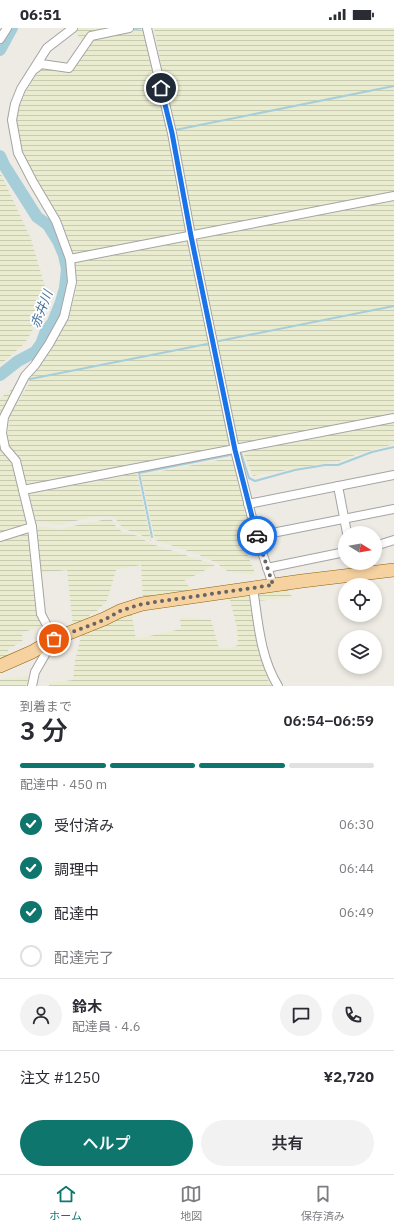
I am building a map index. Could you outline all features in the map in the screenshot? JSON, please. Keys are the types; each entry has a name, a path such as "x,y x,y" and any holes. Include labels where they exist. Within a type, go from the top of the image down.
{"main road":[{"path":"0,666 32,652 54,639 104,620 120,611 142,604 273,585 394,570"}],"street":[{"path":"0,40 7,28"},
{"path":"32,686 35,672 54,639 41,614 32,527 16,461 6,448 2,433 4,417 25,376 49,344 64,317 72,282 70,259 56,221 24,164 16,144 12,120 15,104 21,89 31,72 47,48 73,28"},
{"path":"31,72 41,64 68,68 91,36 129,28"},
{"path":"148,28 172,133 191,236 235,450 257,536 273,585"},
{"path":"70,259 394,196"},
{"path":"23,490 394,418"},
{"path":"248,504 394,475"},
{"path":"338,486 346,526"},
{"path":"257,536 394,509"},
{"path":"0,537 32,527"},
{"path":"382,544 394,540"},
{"path":"267,568 338,553"},
{"path":"253,588 262,648 272,676 278,686"}],"green space":[{"path":"78,28 117,28 92,34 82,40 74,31"},
{"path":"154,28 394,28 394,193 194,233"},
{"path":"142,29 147,33 188,231 186,234 73,254 60,219 29,169 18,147 15,129 18,105 39,70 50,67 73,68 77,65 92,40"},
{"path":"0,172 31,239 46,290 42,314 25,343 0,365"},
{"path":"394,199 394,415 237,447 195,239"},
{"path":"189,241 231,447 30,486 25,483 19,458 8,444 7,439 10,414 29,384 29,380 50,351 70,311 75,295 77,281 75,263"},
{"path":"15,387 0,413 0,398"},
{"path":"394,422 394,444 339,461 253,476 243,452"},
{"path":"0,432 14,462 29,525 0,534"},
{"path":"219,460 235,460 250,532 239,534 255,573 251,575 227,571 215,562 197,554 155,540 141,475"},
{"path":"137,473 151,541 139,534 127,530 121,526 115,518 108,516 92,517 58,525 36,522 29,494"},
{"path":"107,519 112,520 117,528 123,532 138,536 149,543 215,565 184,581 195,592 143,600 141,565 116,570 106,603 97,611 92,613 80,625 73,627 67,570 41,573 36,527 40,526 59,529"},
{"path":"29,530 38,615 41,626 22,633 23,640 8,650 10,658 0,660 0,540"},
{"path":"287,588 292,597 258,601 257,593"},
{"path":"249,594 252,596 259,649 269,683 272,686 49,686 49,683 73,680 75,661 82,633 131,611 136,639 181,629 180,618 186,617 211,620 219,648 230,648 238,645 237,628 229,596"},
{"path":"29,676 26,686 0,686 0,679"}],"waterway":[{"name":"赤井川","path":"0,50 12,28"},
{"path":"131,30 141,28"},
{"path":"175,130 394,86"},
{"name":"赤井川","path":"0,156 4,165 37,217 48,225 58,241 64,255 67,269 65,288 61,302 53,322 46,331 41,344 35,352 18,361 0,375"},
{"path":"219,341 394,306"},
{"path":"30,379 207,344"},
{"path":"241,453 249,478 255,481 295,470 325,465 338,465 372,452 394,447"},
{"path":"152,537 139,473 230,455"}],"way so far":[{"path":"54,639 104,620 120,611 142,604 273,585 257,536"}],"route":[{"path":"161,88 172,133 191,236 235,450 257,536"}]}
